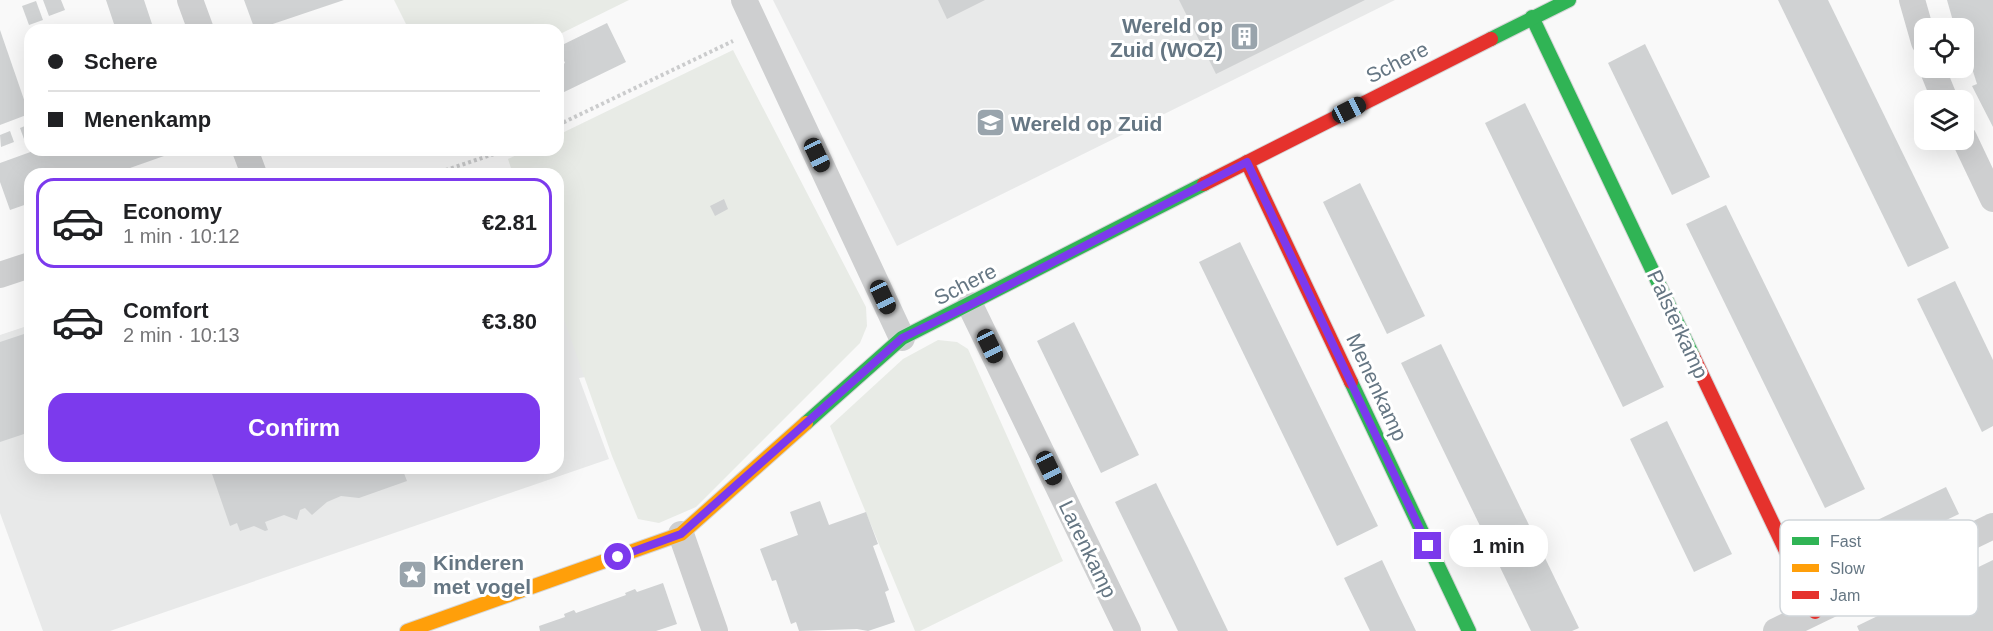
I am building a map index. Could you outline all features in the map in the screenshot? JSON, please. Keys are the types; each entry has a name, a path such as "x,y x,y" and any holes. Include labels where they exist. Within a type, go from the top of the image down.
{"street":[{"path":"190,0 199,24"},
{"path":"744,0 902,338"},
{"name":"Schere","path":"407,631 681,534 902,338 1569,0"},
{"path":"1911,0 1917,18"},
{"name":"Palsterkamp","path":"1532,17 1780,538"},
{"path":"1970,150 1993,199"},
{"name":"Menenkamp","path":"1247,162 1469,631"},
{"path":"0,275 24,267"},
{"name":"Larenkamp","path":"970,305 1128,631"},
{"path":"1978,534 1993,526"},
{"path":"681,534 715,631"},
{"path":"1776,631 1820,622"}],"path":[{"path":"564,122 758,29"},
{"path":"452,168 488,156"}],"shaded area":[{"path":"394,0 629,0 564,32 564,24 406,24"},
{"name":"Wereld op Zuid","path":"773,0 1395,0 897,246"},
{"path":"733,50 866,307 867,326 860,343 696,507 659,523 638,519 612,456 564,319 564,168 511,168 508,159 514,156 564,156 564,132"},
{"path":"564,306 633,319 638,369 579,378 609,459 110,631 43,631 0,513 0,335 24,327 24,474 564,474"},
{"path":"938,340 957,342 968,349 1063,561 920,631 915,631 830,426 903,359"}],"building":[{"path":"43,0 61,0 65,10 49,16"},
{"path":"106,0 144,0 152,24 114,24"},
{"path":"244,0 344,0 273,24 253,24"},
{"path":"938,0 985,0 947,19"},
{"name":"Wereld op Zuid (WOZ)","path":"1179,0 1365,0 1216,74"},
{"path":"1778,0 1828,0 1949,248 1908,267"},
{"path":"1947,0 1993,0 1993,127 1972,86 1977,84 1974,74 1974,18 1952,18"},
{"path":"36,1 43,20 29,24 22,6"},
{"path":"607,23 626,62 564,92 564,44"},
{"path":"0,30 24,100 24,116 0,125"},
{"path":"1645,44 1710,177 1672,195 1608,63"},
{"path":"1525,103 1664,387 1623,407 1485,123"},
{"path":"24,126 24,139 20,128"},
{"path":"10,131 14,142 1,147 0,135"},
{"path":"24,154 164,156 130,168 24,168 24,205 10,210 0,182 0,163"},
{"path":"1360,183 1425,316 1387,334 1323,202"},
{"path":"724,199 728,209 715,216 710,206"},
{"path":"1726,205 1865,489 1825,508 1686,224"},
{"path":"1240,242 1378,526 1337,546 1199,262"},
{"path":"1955,281 1993,360 1993,426 1982,432 1917,299"},
{"path":"1074,322 1139,455 1101,473 1037,341"},
{"path":"24,334 24,434 0,442 0,342"},
{"path":"1441,344 1579,628 1572,631 1531,631 1401,363"},
{"path":"1667,421 1732,554 1694,572 1630,439"},
{"path":"212,474 404,474 407,481 359,498 341,496 327,502 312,515 305,508 300,510 297,520 284,515 265,522 268,530 265,531 254,526 240,531 237,523 230,526"},
{"path":"1156,483 1228,631 1178,631 1115,502"},
{"path":"1946,487 1959,514 1946,520 1877,520"},
{"path":"820,501 829,525 866,512 878,544 873,546 889,590 885,592 895,622 868,631 857,629 799,631 796,622 791,624 776,580 772,581 760,549 798,535 790,512"},
{"path":"1382,560 1416,631 1370,631 1344,578"},
{"path":"1993,560 1993,631 1859,631 1857,626 1878,616 1978,616 1978,567"},
{"path":"663,583 677,624 656,631 540,631 539,626 565,617 564,614 574,610 576,613 626,595 625,593 635,589 637,592"}],"traffic: fast":[{"path":"1491,39 1569,0"},
{"path":"1532,17 1693,356"},
{"path":"806,423 902,338 1204,184"},
{"path":"1351,382 1469,631"}],"traffic: slow":[{"path":"407,631 681,534 806,423"}],"traffic: jam":[{"path":"1204,184 1491,39"},
{"path":"1247,162 1351,382"},
{"path":"1693,356 1780,539"}],"place":[{"name":"Wereld op Zuid (WOZ)","path":"1244,37"},
{"name":"Wereld op Zuid","path":"990,123"},
{"name":"Kinderen met vogel","path":"412,574"}],"route":[{"path":"618,557 681,534 902,338 1247,162 1428,546"}]}
